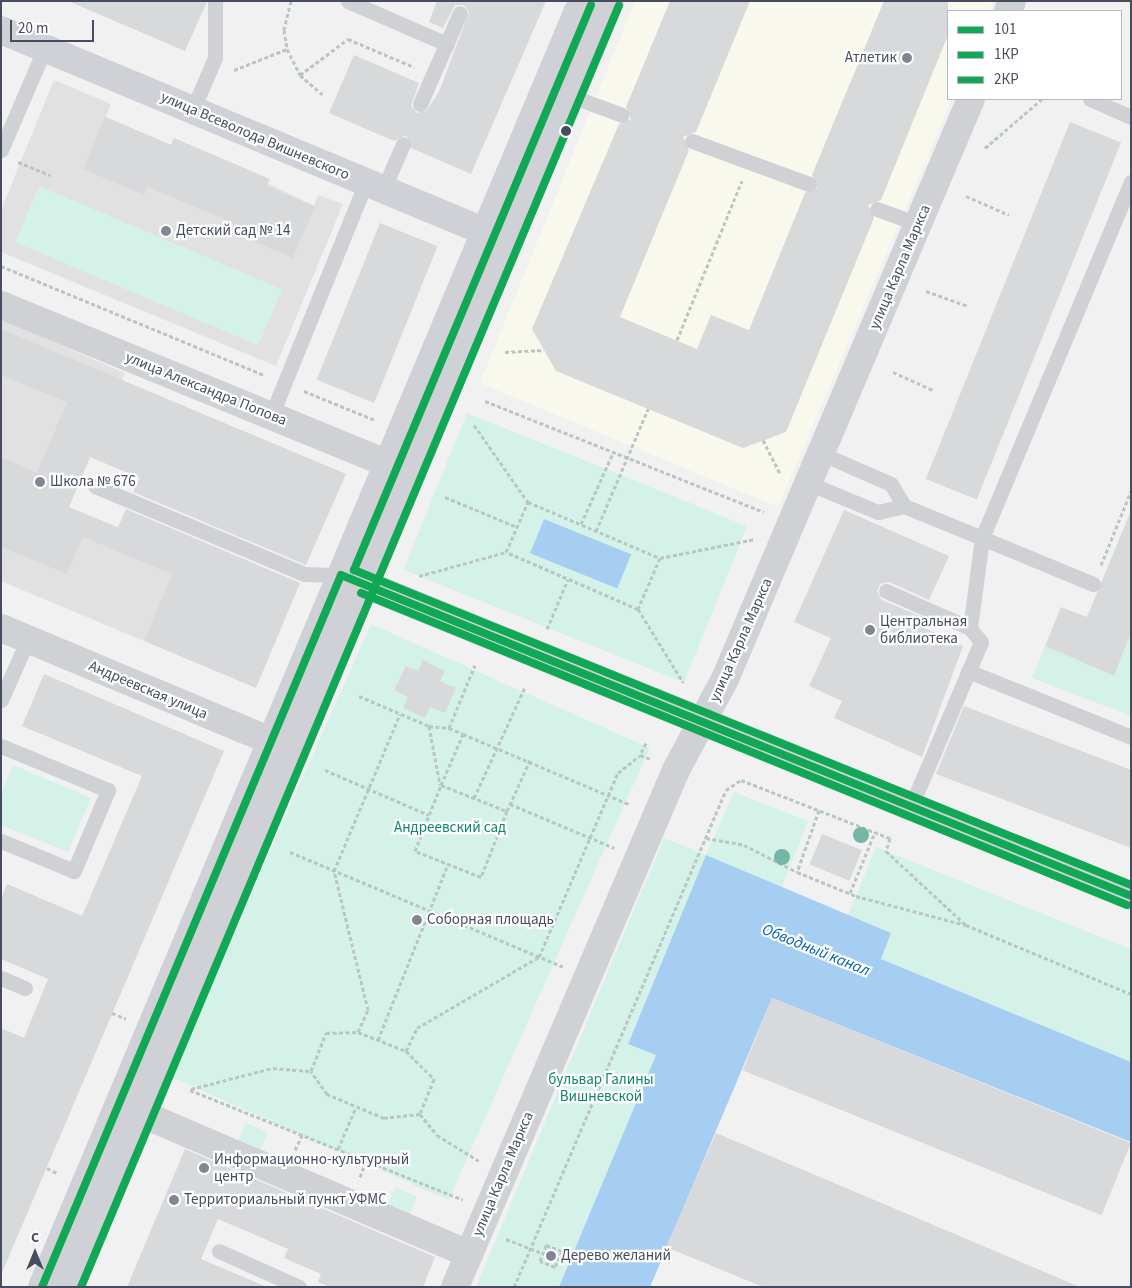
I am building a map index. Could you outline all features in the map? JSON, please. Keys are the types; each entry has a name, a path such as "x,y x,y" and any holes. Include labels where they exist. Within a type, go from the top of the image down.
{"main road":[{"path":"42,1287 283,746 400,469 497,237 582,1"},
{"path":"497,237 571,96 610,1"},
{"name":"улица Всеволода Вишневского","path":"1,30 497,237"},
{"path":"353,579 1131,896"},
{"path":"70,1287 142,1114 283,746"}],"street":[{"name":"улица Карла Маркса","path":"455,1287 676,770 703,722 808,483 971,100"},
{"name":"улица Александра Попова","path":"1,305 400,469"},
{"name":"Андреевская улица","path":"1,628 283,746"},
{"path":"142,1114 469,1254"}],"lane":[{"path":"193,109 215,58 215,1"},
{"path":"348,1 447,44"},
{"path":"420,104 460,13"},
{"path":"1,150 45,48"},
{"path":"571,96 622,115"},
{"path":"1092,100 1131,117"},
{"path":"692,141 809,184"},
{"path":"271,416 375,186 403,144"},
{"path":"970,628 982,538 1131,182"},
{"path":"877,209 918,224"},
{"path":"820,453 891,484 904,506"},
{"path":"808,483 878,512 904,506 1093,584"},
{"path":"95,486 304,574 353,579"},
{"path":"886,591 970,628 981,642 911,806"},
{"path":"1,700 28,639"},
{"path":"968,671 1131,738"},
{"path":"1,746 108,790 74,871 1,841"},
{"path":"1,978 25,988"},
{"path":"219,1251 300,1287"}],"path":[{"path":"292,1 284,30 287,50 300,75 323,94"},
{"path":"300,75 348,39 433,75"},
{"path":"204,82 287,50"},
{"path":"985,148 1041,100"},
{"path":"677,340 750,162"},
{"path":"20,163 50,175"},
{"path":"966,196 1009,215"},
{"path":"1,266 384,424"},
{"path":"926,291 968,306"},
{"path":"505,352 544,350"},
{"path":"893,372 933,390"},
{"path":"484,401 764,512"},
{"path":"596,531 648,409"},
{"path":"474,425 528,502 660,558 756,539"},
{"path":"764,440 780,472"},
{"path":"581,524 613,453"},
{"path":"1093,584 1131,490"},
{"path":"444,496 517,526"},
{"path":"506,552 528,502"},
{"path":"411,578 506,552 638,609 686,688"},
{"path":"638,609 660,558"},
{"path":"545,634 568,579"},
{"path":"449,728 475,665"},
{"path":"474,798 525,687"},
{"path":"359,696 428,726 449,728 530,760 632,806"},
{"path":"358,1032 368,1010 334,871 400,714"},
{"path":"428,726 440,785"},
{"path":"463,734 440,785 415,851 481,877 507,811 530,760"},
{"path":"406,1051 416,1028 539,957 618,773 640,755 646,742"},
{"path":"640,755 651,759"},
{"path":"325,770 429,815"},
{"path":"514,1287 726,790 741,780 890,838 886,851 966,925"},
{"path":"440,785 507,811"},
{"path":"510,804 614,848"},
{"path":"797,872 820,810"},
{"path":"850,893 875,832"},
{"path":"706,838 720,844 744,845 797,872 850,893 966,925 1131,994"},
{"path":"290,852 564,968"},
{"path":"378,1040 448,864"},
{"path":"112,1013 127,1019"},
{"path":"311,1071 326,1033 358,1032 406,1051 434,1079 420,1114"},
{"path":"311,1071 273,1068 190,1090 466,1201"},
{"path":"311,1071 327,1094 356,1107 384,1118 420,1114"},
{"path":"338,1149 356,1107"},
{"path":"420,1114 437,1135 482,1163"},
{"path":"46,1168 62,1175"},
{"path":"503,1238 543,1253"},
{"path":"546,1245 562,1251 555,1267 540,1261 543,1253 546,1245"}],"shaded area":[{"path":"635,1 993,1 989,10 947,10 947,100 952,100 778,507 480,383"},
{"name":"Детский сад № 14","path":"54,80 111,104 106,117 171,145 174,138 314,206 318,195 343,204 276,366 1,252 1,210"},
{"name":"Школа № 676","path":"1,319 125,373 69,507 118,527 124,513 235,559 172,575 144,641 1,581"}],"green space":[{"path":"39,186 282,289 258,345 15,242"},
{"path":"467,413 747,526 684,683 404,570"},
{"name":"Андреевский сад","path":"371,624 650,748 448,1200 170,1076"},
{"path":"1131,634 1131,716 1032,678 1045,646 1114,676"},
{"path":"13,765 91,798 68,852 1,825 1,794"},
{"name":"бульвар Галины Вишневской","path":"734,792 808,821 782,887 706,856 628,1043 656,1055 559,1287 476,1287 664,838 706,855"},
{"path":"876,847 1131,949 1131,1062 881,959 891,933 848,915"},
{"path":"246,1123 268,1133 257,1157 235,1147"},
{"path":"395,1187 417,1197 407,1220 385,1210"}],"water":[{"path":"544,519 631,554 617,589 530,553"},
{"name":"Обводный канал","path":"706,855 891,933 881,959 1131,1062 1131,1142 772,998 650,1287 559,1287 656,1055 628,1044"}],"building":[{"path":"68,1 206,1 206,4 185,51"},
{"path":"437,1 546,1 471,174 411,148 406,135 394,141 329,113 354,55 419,83 411,106 417,113 426,111 439,92 469,12 464,5 455,5 443,28 429,22"},
{"path":"670,1 750,1 696,132 683,137 689,150 620,317 697,349 711,315 749,330 805,193 818,188 812,175 884,1 948,1 947,37 881,200 868,205 874,218 786,432 743,448 556,371 532,329 619,124 631,119 626,107"},
{"path":"105,117 171,145 174,138 270,179 267,186 315,206 293,258 253,241 257,233 148,187 144,195 83,169"},
{"path":"1070,122 1121,143 977,500 926,479"},
{"path":"380,223 437,246 374,403 317,380"},
{"path":"1,329 346,474 306,565 133,492 140,478 90,457 69,507 118,528 126,509 300,583 256,688 144,641 172,574 83,537 67,574 1,547 1,457 37,473 67,402 1,375"},
{"name":"Центральная библиотека","path":"844,510 949,556 929,600 889,582 880,584 877,592 882,600 922,617 918,625 963,646 922,757 834,718 842,701 809,686 831,638 794,622"},
{"path":"1130,513 1131,633 1114,676 1045,646 1061,607 1087,617"},
{"path":"423,660 445,671 440,681 456,688 445,713 430,707 425,718 403,708 408,697 394,690 406,666 418,671"},
{"path":"44,674 224,751 1,1275 1,1028 24,1038 48,979 1,959 1,899 7,884 82,916 142,776 22,726"},
{"path":"964,706 1131,770 1131,848 936,774"},
{"path":"822,834 862,850 850,881 810,865"},
{"path":"772,998 1131,1143 1102,1215 743,1070"},
{"path":"716,1133 1080,1287 763,1287 666,1247"},
{"path":"185,1149 435,1257 423,1287 330,1287 318,1282 321,1274 284,1258 288,1249 218,1219 201,1259 267,1287 127,1287"}],"transit line":[{"name":"2КР","path":"591,5 354,570 1131,885"},
{"name":"1КР","path":"81,1287 619,5"},
{"name":"101","path":"42,1287 341,575 1131,896"},
{"name":"1КР","path":"361,593 1127,905"}],"place":[{"name":"Атлетик","path":"907,58"},
{"name":"Детский сад № 14","path":"166,231"},
{"name":"Школа № 676","path":"40,482"},
{"name":"Центральная библиотека","path":"870,630"},
{"name":"Соборная площадь","path":"417,920"},
{"name":"Информационно-культурный центр","path":"204,1168"},
{"name":"Территориальный пункт УФМС","path":"174,1200"},
{"name":"Дерево желаний","path":"551,1256"}]}
